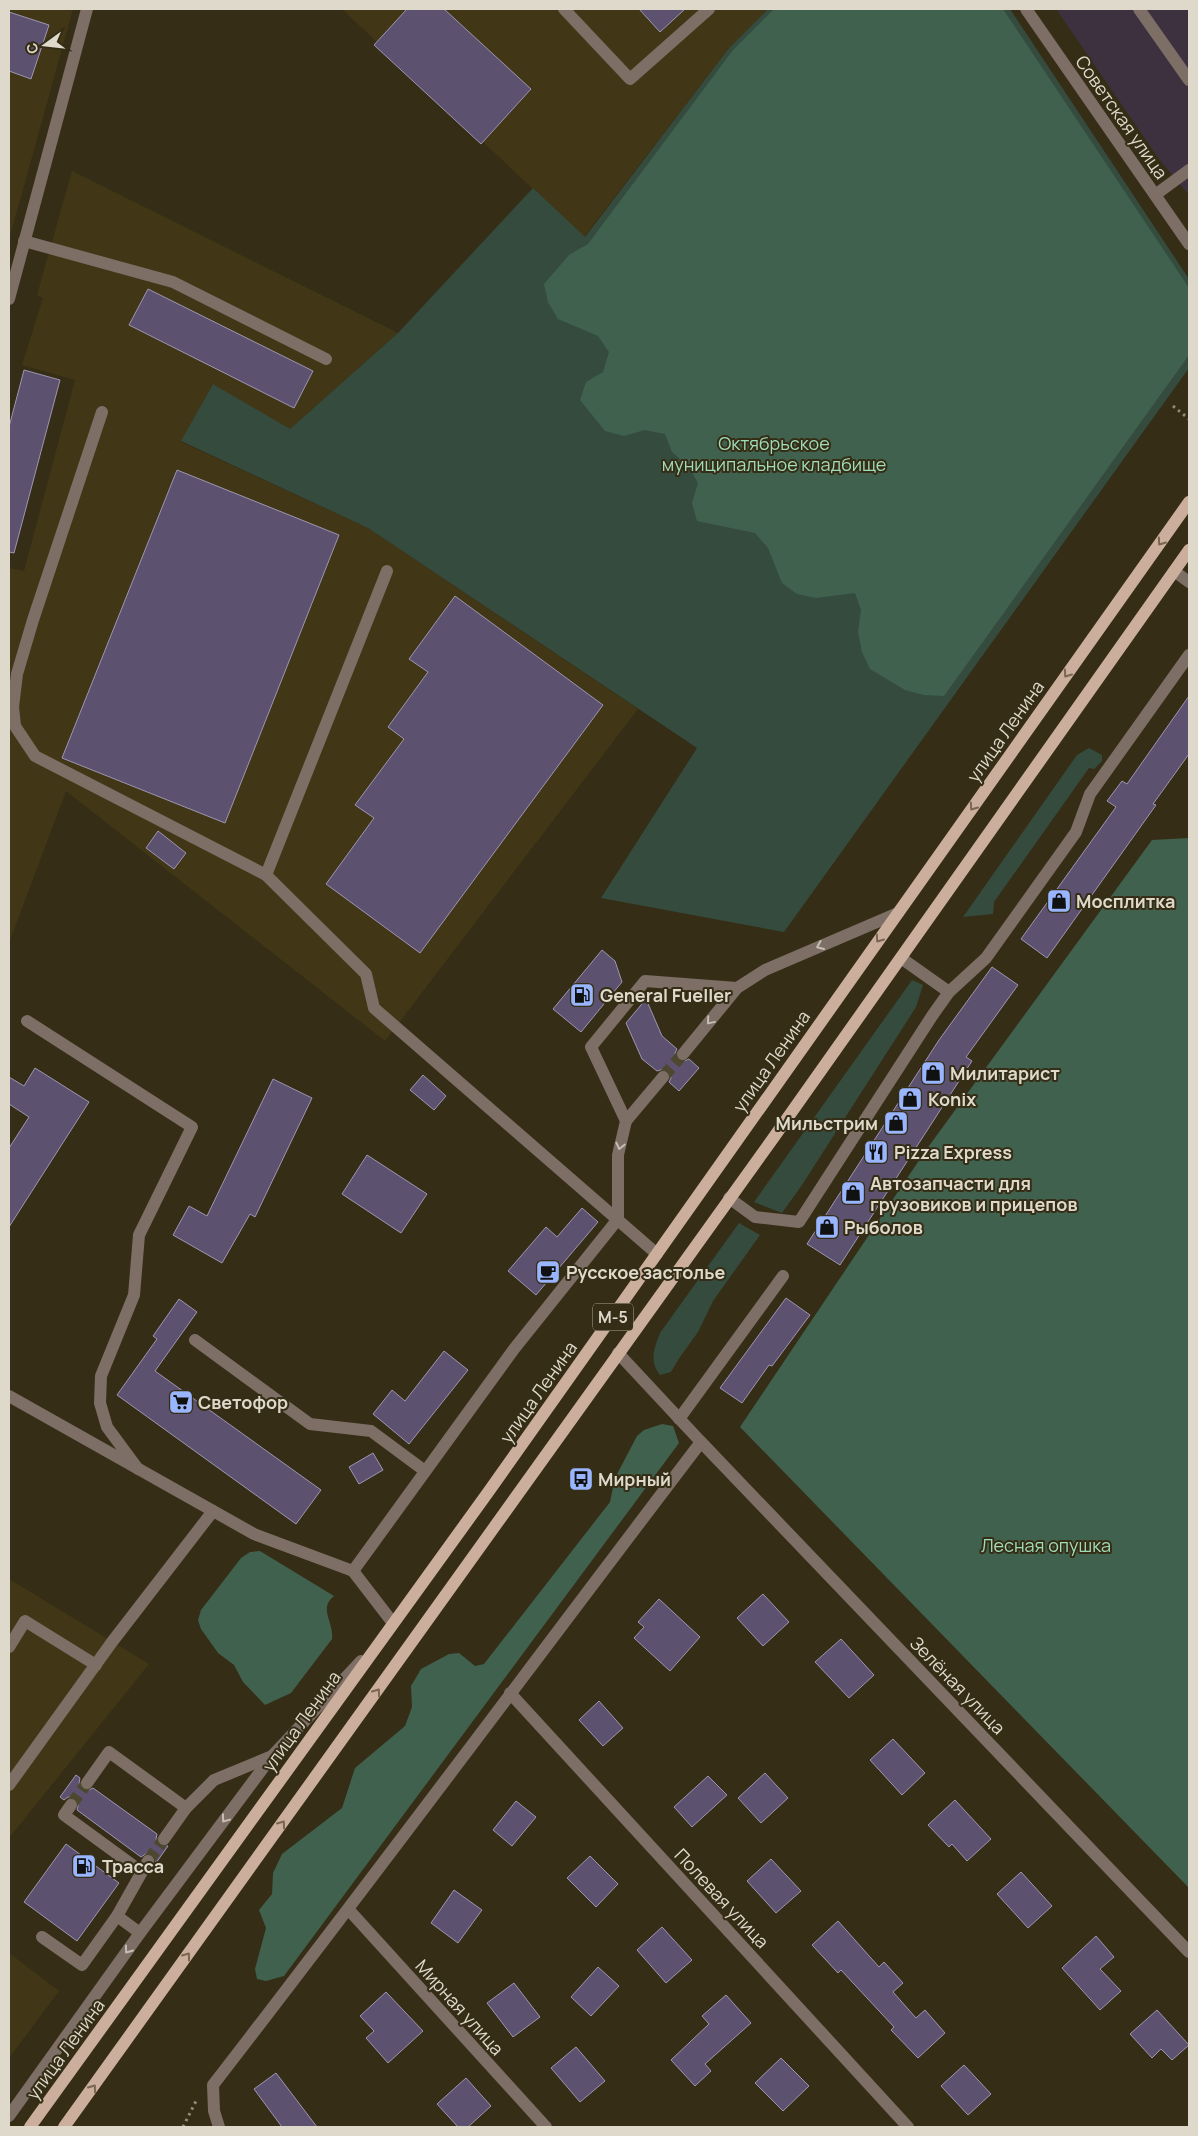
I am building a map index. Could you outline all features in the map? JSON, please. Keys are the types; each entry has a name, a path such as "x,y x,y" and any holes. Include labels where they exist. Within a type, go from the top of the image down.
{"main road":[{"name":"улица Ленина","path":"30,2127 489,1492 1189,502"},
{"name":"М-5","path":"64,2127 901,958 1189,550"}],"street":[{"path":"9,299 87,9"},
{"path":"564,9 630,80 709,9"},
{"name":"Советская улица","path":"1026,9 1189,244"},
{"path":"1140,9 1189,80"},
{"path":"1155,195 1189,170"},
{"path":"24,241 173,282 326,359"},
{"path":"102,412 17,674 13,707 15,726 35,756 266,875 366,974 374,1008 657,1254"},
{"path":"266,875 387,571"},
{"path":"1174,571 1189,582"},
{"path":"729,1198 755,1217 799,1222 949,992 986,958 1076,832 1090,794 1189,655"},
{"path":"683,1054 737,988 765,970 898,913"},
{"path":"901,958 949,992"},
{"path":"626,1121 590,1048 645,980 737,988"},
{"path":"27,1021 192,1127 139,1234 134,1295 101,1376 100,1403 107,1427 138,1469"},
{"path":"352,1571 514,1349 618,1219 618,1155 626,1121 664,1077"},
{"path":"680,1419 783,1276"},
{"path":"195,1340 310,1424 371,1431 425,1471"},
{"name":"Зелёная улица","path":"618,1353 1189,1952"},
{"path":"9,1396 254,1534 352,1571 393,1623"},
{"path":"219,2127 214,2112 213,2085 348,1910 701,1442"},
{"path":"9,1785 96,1665 213,1511"},
{"path":"9,1647 25,1621 96,1665"},
{"path":"9,2116 140,1933 272,1756 383,1638"},
{"name":"Полевая улица","path":"510,1693 908,2127"},
{"path":"87,1783 109,1752 186,1808"},
{"path":"164,1839 186,1808 214,1780 272,1756"},
{"path":"42,1937 82,1965 117,1916 145,1866 64,1815 71,1805"},
{"name":"Мирная улица","path":"348,1910 546,2127"},
{"path":"117,1916 140,1933"}],"path":[{"path":"1173,406 1189,419"}],"shaded area":[{"path":"9,9 73,9 9,240"},
{"path":"342,9 768,9 729,48 584,237"},
{"path":"1056,9 1189,9 1189,195 1159,159"},
{"path":"72,171 398,333 289,430 213,384 181,442 368,528 638,709 385,1041 66,791 9,943 9,568 24,571 75,380 22,365 43,298 37,295"},
{"path":"9,1579 149,1664 9,1838"},
{"path":"9,1953 59,1991 9,2058"}],"green space":[{"name":"Октябрьское муниципальное кладбище","path":"768,9 1010,9 1189,279 1189,368 784,932 601,898 697,748 368,528 181,441 213,384 290,429 398,333 533,188 585,237 729,48"},
{"path":"774,9 1003,9 1189,288 1189,355 944,696 924,695 905,690 870,669 862,652 858,632 861,610 855,593 816,598 797,594 782,583 768,548 755,533 697,521 692,503 698,483 688,466 672,452 665,434 645,430 624,436 605,431 580,400 586,382 603,372 609,352 598,336 558,319 548,302 544,284 569,255 588,244 733,50"},
{"path":"1089,748 1102,755 1102,761 1094,769 1089,768 994,902 993,914 963,917 1077,755"},
{"name":"Лесная опушка","path":"1189,838 1189,1888 740,1427 926,1150 1152,840"},
{"path":"912,980 923,985 916,1007 802,1185 782,1213 754,1202"},
{"path":"739,1223 760,1235 713,1301 698,1332 671,1372 660,1375 655,1364 654,1349 660,1333"},
{"path":"662,1424 673,1426 679,1443 284,1976 266,1981 257,1979 255,1969 266,1928 259,1910 272,1894 273,1873 282,1854 342,1808 355,1768 405,1726 412,1707 411,1686 421,1669 449,1654 459,1653 475,1666 484,1664 610,1502 615,1478 637,1436 644,1430"},
{"path":"260,1551 334,1596 327,1606 332,1639 291,1693 265,1705 243,1682 234,1665 218,1653 201,1629 198,1620 201,1610 241,1558 250,1552"}],"building":[{"path":"407,9 444,9 531,89 481,144 374,45"},
{"path":"639,9 685,9 660,32"},
{"path":"9,12 49,25 31,79 9,71"},
{"path":"148,289 313,371 294,408 129,325"},
{"path":"24,370 60,380 14,553 9,552 9,427"},
{"path":"177,470 339,535 225,823 62,758"},
{"path":"455,596 603,705 420,953 326,884 374,818 355,805 404,739 388,727 428,672 409,659"},
{"path":"1189,696 1189,754 1153,804 1156,805 1047,958 1021,939 1116,807 1107,801 1122,781 1127,784"},
{"path":"158,831 186,853 174,869 146,848"},
{"path":"602,950 615,961 622,982 581,1032 553,1009"},
{"path":"992,967 1018,985 966,1057 972,1061 840,1265 807,1244 939,1040"},
{"path":"646,999 662,1036 677,1049 675,1053 678,1060 682,1062 689,1059 699,1068 679,1091 669,1082 671,1078 669,1071 664,1069 657,1071 642,1059 626,1023"},
{"path":"35,1068 89,1102 9,1227 9,1148 29,1117 9,1104 9,1077 24,1086"},
{"path":"423,1075 446,1096 434,1110 410,1090"},
{"path":"273,1079 312,1098 255,1217 250,1214 222,1263 173,1235 189,1206 207,1216"},
{"path":"367,1155 427,1194 401,1233 342,1194"},
{"path":"582,1208 598,1222 536,1295 508,1271 546,1227 557,1237"},
{"path":"786,1298 810,1315 772,1366 769,1365 742,1403 720,1388"},
{"path":"179,1299 197,1312 155,1371 321,1490 296,1524 117,1395 157,1339 153,1336"},
{"path":"444,1351 468,1370 409,1444 373,1414 392,1390 405,1401"},
{"path":"373,1453 383,1470 359,1484 349,1467"},
{"path":"763,1594 789,1622 763,1646 737,1618"},
{"path":"659,1599 700,1637 670,1671 634,1638 644,1627 638,1622"},
{"path":"841,1639 874,1675 849,1698 815,1662"},
{"path":"599,1701 623,1728 603,1746 579,1720"},
{"path":"893,1739 925,1773 902,1795 870,1760"},
{"path":"765,1773 788,1798 761,1823 738,1798"},
{"path":"76,1775 80,1778 79,1783 82,1789 87,1791 93,1788 157,1834 156,1839 159,1845 168,1846 156,1863 152,1854 147,1853 141,1857 77,1810 79,1802 75,1798 68,1797 64,1800 60,1797"},
{"path":"708,1776 727,1795 692,1827 674,1807"},
{"path":"955,1800 991,1839 967,1861 952,1844 949,1847 928,1825"},
{"path":"516,1801 536,1817 512,1846 493,1830"},
{"path":"66,1844 119,1883 77,1941 24,1902"},
{"path":"590,1856 618,1884 596,1907 567,1878"},
{"path":"771,1859 801,1891 776,1913 747,1881"},
{"path":"1021,1872 1052,1906 1028,1928 997,1894"},
{"path":"454,1890 482,1910 458,1943 431,1923"},
{"path":"838,1921 879,1967 884,1962 903,1983 893,1992 916,2018 925,2010 945,2033 918,2058 891,2030 894,2027 841,1970 838,1973 812,1945"},
{"path":"662,1927 692,1960 666,1983 637,1950"},
{"path":"1096,1936 1114,1957 1100,1969 1121,1991 1100,2010 1062,1968"},
{"path":"598,1967 619,1986 591,2016 571,1997"},
{"path":"514,1983 540,2017 513,2037 487,2003"},
{"path":"386,1992 423,2031 388,2063 366,2038 374,2031 360,2016"},
{"path":"726,1995 751,2023 705,2064 711,2071 695,2086 671,2060 709,2024 702,2016"},
{"path":"1157,2010 1189,2045 1172,2060 1161,2049 1152,2058 1130,2034"},
{"path":"576,2047 605,2081 580,2102 551,2068"},
{"path":"781,2058 809,2086 783,2111 755,2083"},
{"path":"964,2065 991,2094 968,2115 941,2086"},
{"path":"276,2073 317,2127 282,2127 254,2089"},
{"path":"466,2078 491,2106 468,2127 458,2127 437,2104"}],"tunnel":[{"path":"663,1077 683,1054"},
{"path":"71,1805 87,1783"},
{"path":"148,1861 164,1839"}],"place":[{"name":"Мосплитка","path":"1059,901"},
{"name":"General Fueller","path":"582,995"},
{"name":"Милитарист","path":"933,1073"},
{"name":"Konix","path":"910,1099"},
{"name":"Мильстрим","path":"896,1123"},
{"name":"Pizza Express","path":"876,1152"},
{"name":"Автозапчасти для грузовиков и прицепов","path":"853,1193"},
{"name":"Рыболов","path":"827,1227"},
{"name":"Русское застолье","path":"548,1272"},
{"name":"Светофор","path":"181,1402"},
{"name":"Мирный","path":"581,1479"},
{"name":"Трасса","path":"84,1866"}]}
